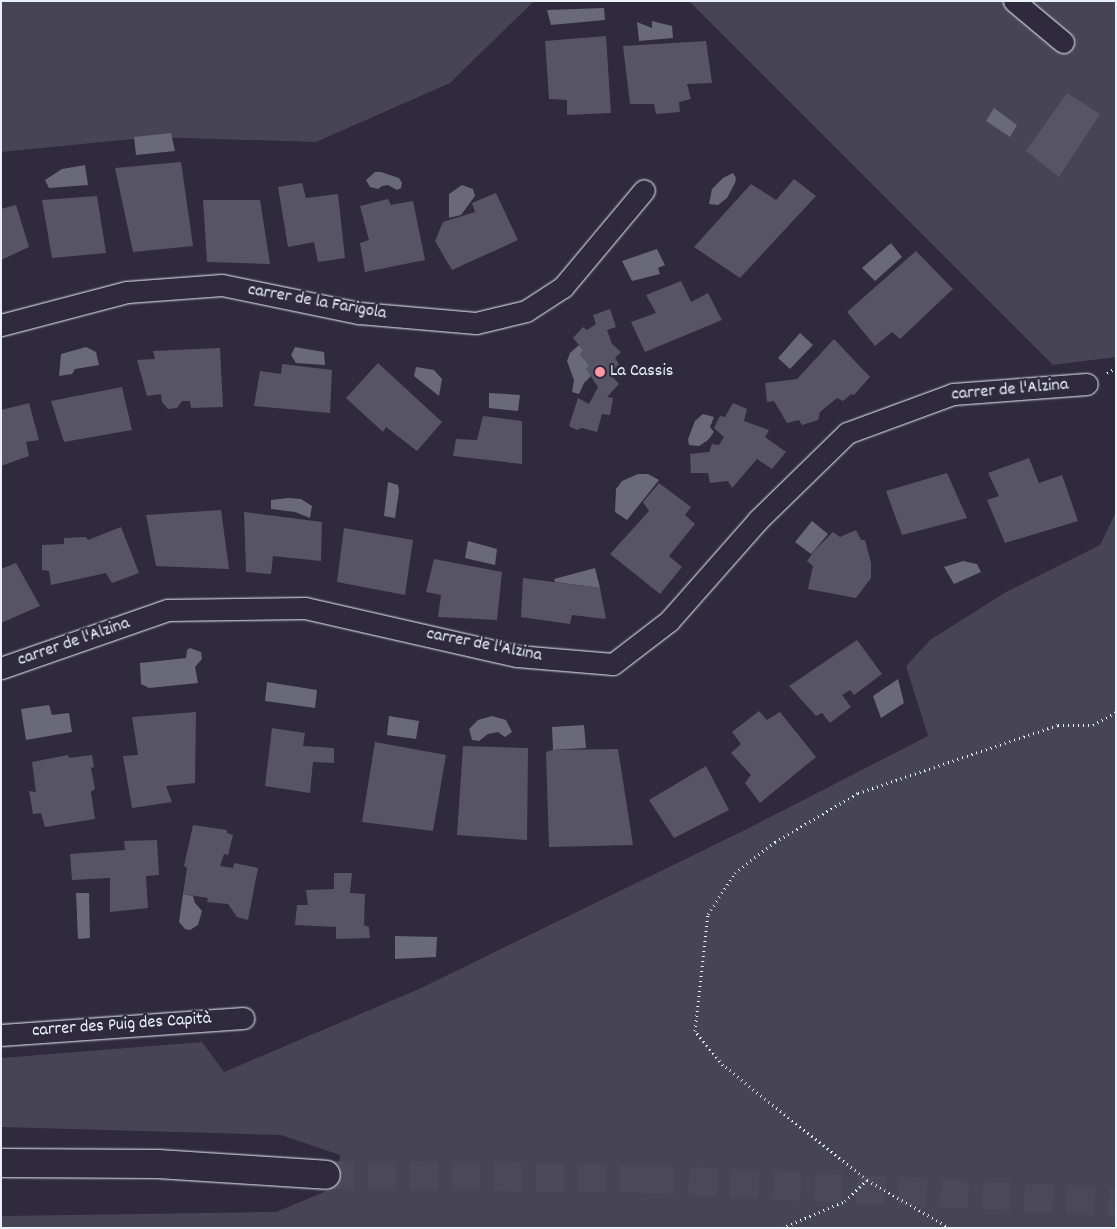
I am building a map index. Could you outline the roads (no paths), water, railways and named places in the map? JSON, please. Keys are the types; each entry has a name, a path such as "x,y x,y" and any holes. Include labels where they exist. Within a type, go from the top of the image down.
{"highway":[{"path":"1,1163 158,1164 326,1175"}],"street":[{"path":"1014,1 1063,42"},
{"name":"carrer de la Farigola","path":"1,325 127,292 222,285 359,313 476,323 526,311 564,287 644,190"},
{"name":"carrer de l'Alzina","path":"1,668 168,610 305,608 517,656 612,664 669,621 758,520 848,433 953,394 1087,384"},
{"name":"carrer des Puig des Capità","path":"1,1035 243,1018"}],"water":[{"path":"604,8 605,20 551,25 547,10"},
{"path":"652,21 672,26 673,38 639,41 637,22 652,28"},
{"path":"994,108 1017,125 1010,137 986,121"},
{"path":"171,133 175,151 136,155 134,137"},
{"path":"85,165 88,185 49,188 45,180 62,169"},
{"path":"375,172 399,178 402,183 401,188 397,190 388,185 378,189 370,187 366,180"},
{"path":"733,173 736,178 735,183 727,198 718,205 709,204 712,189 723,178"},
{"path":"462,185 473,189 475,196 461,215 449,218 449,194"},
{"path":"891,243 902,257 875,281 862,268"},
{"path":"657,249 665,265 658,268 660,274 632,281 622,261"},
{"path":"800,333 813,345 790,369 778,358"},
{"path":"579,345 584,351 580,354 589,365 591,376 584,383 579,394 572,392 574,380 567,361 570,353"},
{"path":"86,347 96,352 99,365 75,369 72,374 59,376 61,354"},
{"path":"295,347 324,352 325,365 296,363 291,355"},
{"path":"416,367 434,370 442,379 439,396 414,376"},
{"path":"489,393 520,395 518,411 489,408"},
{"path":"703,414 714,417 710,427 714,432 708,440 699,446 689,445 688,439 695,421"},
{"path":"638,474 648,474 659,480 627,520 615,512 616,489 622,481"},
{"path":"388,482 398,485 399,491 395,518 384,516"},
{"path":"301,499 312,506 310,518 295,512 271,509 271,500"},
{"path":"812,521 828,534 811,554 795,542"},
{"path":"468,541 497,549 495,565 465,558"},
{"path":"963,561 977,564 981,572 954,584 944,567"},
{"path":"595,568 600,588 555,582 554,579"},
{"path":"190,648 201,652 202,659 195,667 198,683 149,688 141,684 140,663 186,658 187,650"},
{"path":"898,679 904,703 881,718 873,696"},
{"path":"267,682 317,690 315,708 265,701"},
{"path":"49,705 52,715 69,713 72,732 26,740 21,709"},
{"path":"389,716 419,721 416,739 387,735"},
{"path":"492,716 506,720 512,732 505,737 498,732 488,734 479,741 472,740 469,729 478,720"},
{"path":"584,725 586,748 553,750 552,727"},
{"path":"76,893 89,893 90,938 78,939"},
{"path":"183,894 193,896 195,903 202,911 198,925 190,930 185,929 179,922"},
{"path":"395,936 437,937 436,957 395,959"}],"tunnel":[{"path":"326,1175 647,1179 1116,1202"}],"place":[{"name":"La Cassis","path":"600,372"}]}
